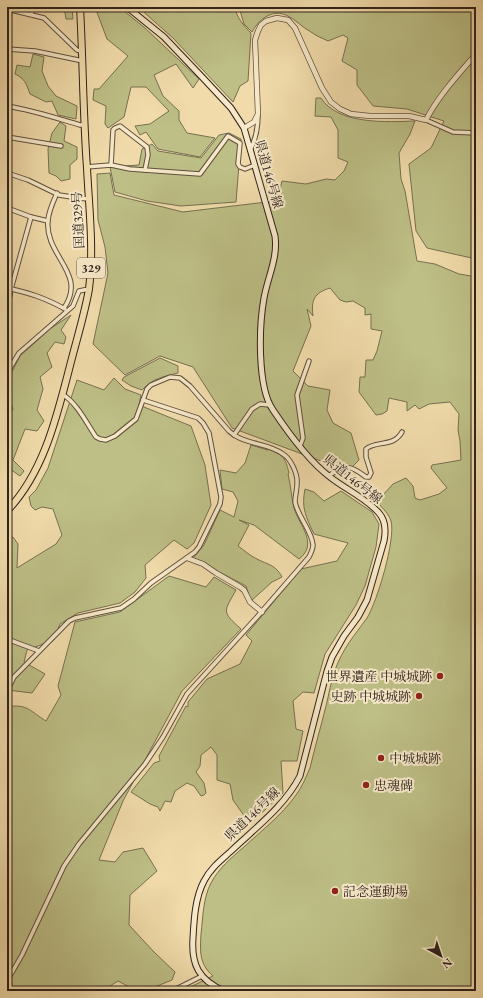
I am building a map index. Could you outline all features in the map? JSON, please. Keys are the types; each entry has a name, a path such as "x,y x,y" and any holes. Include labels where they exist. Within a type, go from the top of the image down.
{"highway":[{"name":"国道329号","path":"7,511 22,494 37,468 48,442 89,289 91,248 86,166 80,7"}],"main road":[{"name":"県道146号線","path":"128,7 164,37 231,108 244,128 275,236 276,245 274,263 264,298 261,324 263,382 266,398 307,455 328,476 372,506 379,513 385,526 386,534 367,600 358,617 344,636 332,657 300,776 292,790 280,805 213,868 201,887 195,918 192,948 195,964 202,976 213,986 224,991"}],"street":[{"path":"31,14 33,7"},
{"path":"7,9 44,18 77,50 82,52"},
{"path":"250,150 254,143 258,129 255,40 261,26 266,21 277,18 288,20 295,28 322,88 331,102 340,109 350,114 370,116 409,116 426,120 453,132 476,133"},
{"path":"7,49 35,51 83,61"},
{"path":"426,120 433,106 476,54"},
{"path":"7,106 22,108 39,114 85,125"},
{"path":"244,128 254,122 258,114"},
{"path":"111,166 113,130 120,126 147,148 148,155 145,170"},
{"path":"86,166 111,166 200,174 228,136 240,143 238,164 240,167 245,168 255,166"},
{"path":"7,137 61,146"},
{"path":"7,173 28,180 57,194 78,198 89,198"},
{"path":"57,194 50,210 48,221 50,237 55,251 71,281 72,288 66,309"},
{"path":"7,208 31,217 48,221"},
{"path":"7,311 9,289 31,217"},
{"path":"9,289 30,293 66,309"},
{"path":"7,373 19,353 66,309 73,306 79,291 89,289"},
{"path":"300,446 303,438 297,395 309,361"},
{"path":"7,981 22,955 64,866 79,844 145,764 163,737 187,694 262,612 309,556 313,546 295,501 297,481 288,459 284,454 272,448 240,439 234,435 190,386 180,378 170,377 151,385 147,389 136,419 115,436 106,440 96,437 74,404 62,394"},
{"path":"7,691 14,677 69,621 75,618 121,608 151,583 195,552 199,547 220,504 221,497 209,433 204,423 198,418 143,400"},
{"path":"234,435 252,409 260,404 270,405"},
{"path":"328,476 342,468 347,467 356,470 366,477 369,477 371,473 366,457 366,449 369,446 380,445 395,440 402,432"},
{"path":"187,558 203,564 216,574 240,587 244,590 250,602 262,612"},
{"path":"7,639 40,651"},
{"path":"172,991 202,976"}],"green space":[{"path":"64,7 72,7 73,19 66,19"},
{"path":"95,7 119,7 145,28 199,79 193,88 176,64 154,75 163,96 179,111 179,120 187,133 215,138 200,157 158,149 146,132 140,135 135,126 150,124 169,111 146,87 131,87 124,117 108,128 105,124 106,106 93,100 94,89 99,89 128,56 107,39"},
{"path":"138,7 235,7 239,18 251,33 248,81 240,86 233,102 173,38"},
{"path":"239,7 476,7 476,259 427,248 416,231 409,164 431,148 444,121 407,109 373,106 357,85 357,70 342,61 348,38 343,35 328,41 315,35 288,16 277,13 263,19 258,23 252,32 244,24"},
{"path":"33,54 44,57 42,71 48,86 56,96 77,106 76,119 58,115 52,101 46,102 30,94 25,82 15,74 17,65 30,67"},
{"path":"316,98 321,98 329,107 339,113 351,117 364,120 391,122 415,121 410,134 399,153 401,179 405,191 417,261 435,264 476,279 476,991 182,991 213,976 205,967 201,957 200,946 204,908 208,889 218,873 226,864 278,816 300,789 310,768 332,679 338,662 345,649 367,618 376,599 385,570 392,530 389,516 379,502 370,495 382,496 393,484 406,478 413,486 415,498 420,500 439,494 447,488 431,468 432,465 461,460 458,430 459,414 450,402 429,404 419,409 415,405 407,411 407,402 389,398 387,411 376,415 359,392 360,377 365,377 366,360 373,360 382,331 371,329 371,314 365,315 365,308 353,301 346,302 340,300 330,288 320,292 313,301 313,316 307,309 311,326 293,371 308,386 330,390 327,410 333,423 351,433 359,460 344,475 329,464 232,428 193,367 160,356 125,375 93,344 108,273 105,247 98,220 97,174 110,173 114,195 183,212 275,201 272,189 280,189 282,181 306,184 326,179 335,180 344,171 348,162 338,158 338,130 331,117 315,116"},
{"path":"60,122 66,126 64,141 77,147 77,159 70,165 70,179 61,181 56,176 49,173 48,149 52,133"},
{"path":"229,133 241,139 236,202 181,206 147,201 115,192 110,167 139,165 142,149 152,144 158,151 201,158 219,135"},
{"path":"71,315 61,330 66,337 64,344 55,342 47,353 52,367 40,377 43,389 37,410 44,421 37,431 25,429 13,460 24,471 20,476 7,467 7,454 9,448 7,442 7,419 13,409 7,392 7,382 20,356 51,328"},
{"path":"160,358 178,366 178,373 154,380 142,390 131,386 122,380 124,377"},
{"path":"114,378 125,389 141,395 139,405 191,426 205,465 211,505 194,543 187,549 174,540 145,565 146,578 135,592 120,603 78,613 60,624 54,640 27,650 24,662 45,674 32,693 7,690 7,540 13,537 18,544 17,568 56,544 62,535 53,509 42,507 35,510 31,506 29,497 36,490 48,468 77,380 104,390"},
{"path":"251,445 269,449 281,455 285,460 289,473 294,508 308,541 305,553 299,559 254,525 239,520 249,525 238,546 254,558 274,567 282,577 272,582 251,601 246,586 193,558 204,545 220,510 234,517 238,501 233,492 222,489 220,470 236,473 245,463"},
{"path":"305,489 314,492 324,501 341,491 372,512 379,524 376,547 365,586 356,605 325,654 314,693 303,692 293,701 296,729 303,731 297,761 281,761 283,793 250,824 233,800 230,784 217,780 217,755 211,747 201,755 200,766 196,772 204,783 206,793 201,796 194,786 187,783 175,791 171,802 165,801 160,811 158,807 150,804 131,792 154,763 160,761 159,756 186,706 188,707 188,702 207,679 240,664 252,641 246,635 301,569 337,561 348,543 314,534 304,507"},
{"path":"169,576 206,587 214,577 236,590 226,611 227,615 241,629 182,691 123,801 99,860 115,862 123,852 143,848 157,871 130,895 129,925 175,972 172,980 145,991 137,991 118,981 102,991 7,991 7,707 24,707 46,721 61,695 58,686 75,622 120,612"}],"place":[{"name":"世界遺産 中城城跡","path":"440,676"},
{"name":"史跡 中城城跡","path":"419,696"},
{"name":"中城城跡","path":"381,758"},
{"name":"忠魂碑","path":"366,785"},
{"name":"記念運動場","path":"335,891"}]}
